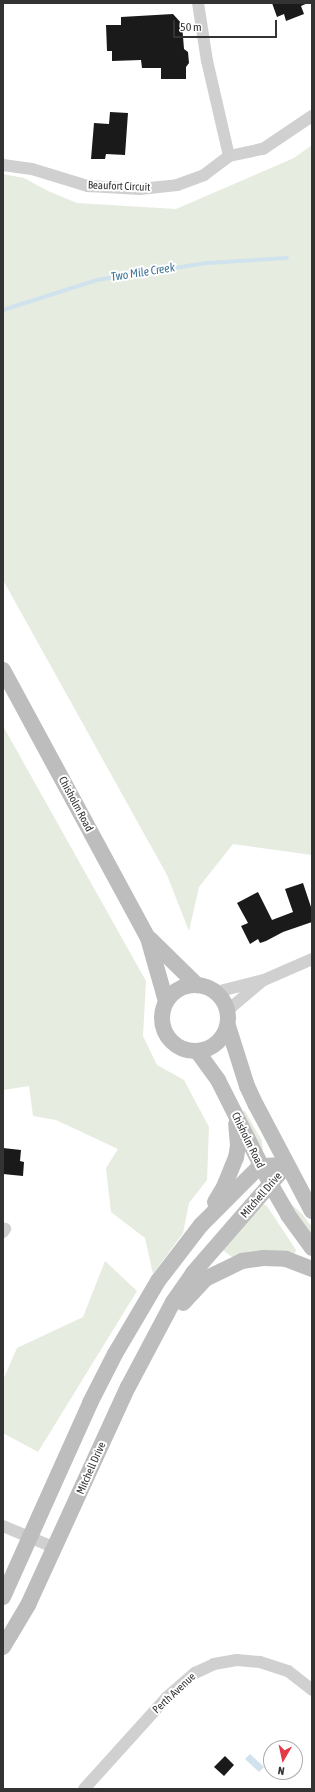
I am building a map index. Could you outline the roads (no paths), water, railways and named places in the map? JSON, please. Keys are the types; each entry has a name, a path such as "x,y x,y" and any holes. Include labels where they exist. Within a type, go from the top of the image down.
{"main road":[{"name":"Chisholm Road","path":"3,670 148,938 166,1002"},
{"name":"Chisholm Road","path":"148,938 197,985"},
{"path":"197,985 207,987 216,992 223,1000 228,1018 224,1036 217,1044 197,1052 179,1048 167,1036 162,1018 166,1002 179,989 197,985"},
{"name":"Chisholm Road","path":"228,1018 247,1086 312,1211"},
{"name":"Chisholm Road","path":"197,1052 218,1080 260,1166 288,1215 312,1248"},
{"path":"201,1225 224,1187 236,1158 238,1145 234,1114"},
{"name":"Mitchell Drive","path":"3,1597 31,1538 90,1403 115,1354 158,1281 201,1225 260,1166 287,1165"},
{"name":"Mitchell Drive","path":"3,1647 28,1606 122,1402 153,1340 193,1273 287,1165"},
{"path":"153,1340 193,1291 205,1279 242,1260 263,1258 286,1260 312,1269"}],"street":[{"path":"198,3 207,60 229,156"},
{"name":"Beaufort Circuit","path":"3,164 32,169 88,186 140,189 177,185 204,175 229,156 263,150 312,116"},
{"path":"216,992 264,980 312,959"},
{"path":"228,1018 264,980"},
{"path":"3,1526 55,1548"},
{"name":"Perth Avenue","path":"84,1789 167,1697 195,1673 214,1664 237,1660 260,1662 288,1671 312,1690"}],"water":[{"path":"250,1754 263,1766 263,1768 259,1772 245,1759"}],"waterway":[{"name":"Two Mile Creek","path":"3,310 97,280 207,263 287,258"}]}
